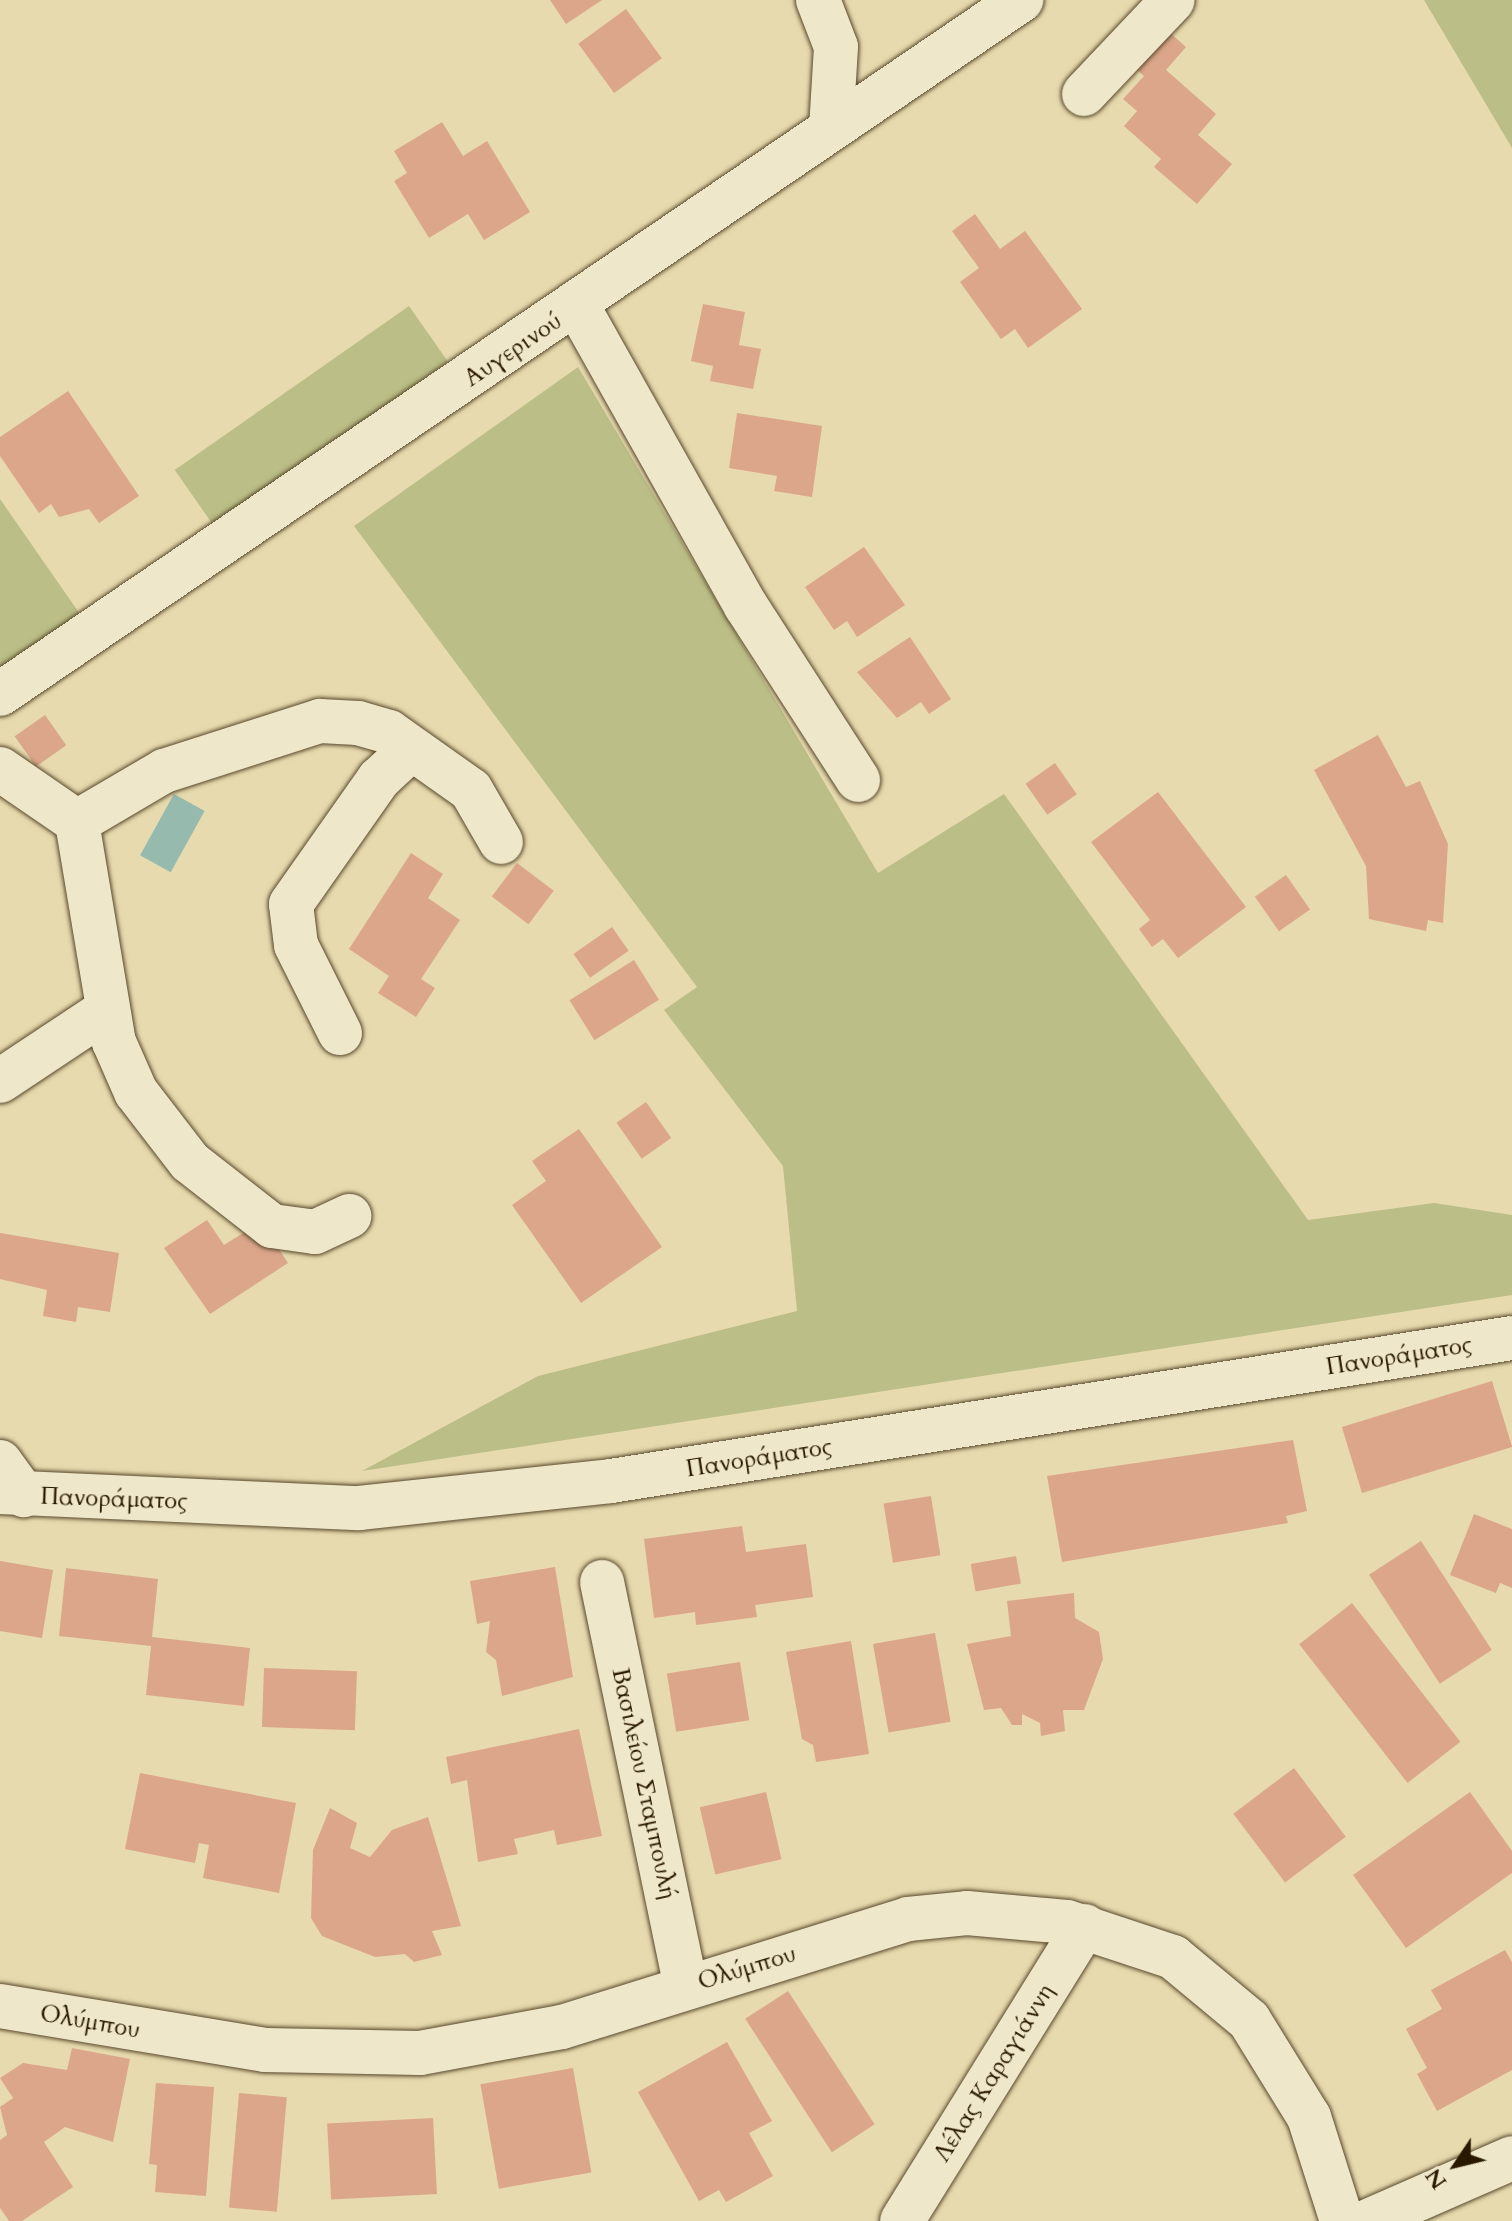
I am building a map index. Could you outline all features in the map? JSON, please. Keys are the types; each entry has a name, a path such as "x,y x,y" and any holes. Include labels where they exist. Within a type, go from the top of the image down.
{"street":[{"path":"818,0 836,47 831,128"},
{"name":"Αυγερινού","path":"0,694 578,307 831,128 1021,0"},
{"path":"1084,94 1173,0"},
{"path":"578,307 746,606 858,780"},
{"path":"77,822 164,771 320,721 389,732 408,752 471,790 501,842"},
{"path":"340,1033 296,945 291,904 379,779 408,752"},
{"path":"0,769 77,822 107,1010 136,1092 230,1200 272,1226 315,1232 350,1216"},
{"path":"0,1081 107,1010"},
{"name":"Πανοράματος","path":"8,1483 359,1508 595,1483 1512,1338"},
{"name":"Βασιλείου Σταμπουλή","path":"602,1582 686,1987"},
{"name":"Ολύμπου","path":"0,2006 265,2050 377,2055 524,2037 927,1915 1085,1926 1173,1957 1249,2020 1309,2117 1342,2221"},
{"name":"Λέλας Καραγιάννη","path":"902,2221 1085,1926"},
{"path":"1368,2221 1512,2158"}],"green space":[{"path":"1424,0 1512,0 1512,148"},
{"path":"409,306 448,362 214,526 175,470"},
{"path":"578,367 878,873 1004,794 1308,1220 1434,1203 1512,1215 1512,1295 362,1471 538,1376 797,1311 783,1166 664,1010 697,987 354,526"},
{"path":"0,499 82,617 0,672"}],"water":[{"path":"174,794 205,811 171,872 140,855"}],"building":[{"path":"550,0 602,0 566,24"},
{"path":"626,9 662,58 614,93 578,44"},
{"path":"1160,24 1186,47 1166,70 1216,114 1198,135 1232,164 1197,204 1154,167 1161,159 1124,126 1137,111 1123,99 1144,76 1127,61"},
{"path":"442,122 463,156 487,141 530,212 484,240 468,214 429,238 394,181 407,173 394,151"},
{"path":"975,214 1000,249 1025,231 1082,309 1028,348 1015,329 1001,339 960,282 979,268 952,231"},
{"path":"703,304 745,312 739,345 761,349 753,389 710,381 713,366 691,361"},
{"path":"68,391 139,496 99,523 89,509 59,517 51,504 39,513 0,456 0,437"},
{"path":"737,413 822,426 812,497 774,491 777,476 729,468"},
{"path":"864,547 905,605 857,637 847,621 834,630 805,587"},
{"path":"910,637 951,699 929,714 921,702 897,718 857,672"},
{"path":"45,715 66,745 36,767 15,736"},
{"path":"1378,735 1406,787 1420,781 1448,844 1443,923 1428,920 1426,931 1369,919 1366,866 1314,770"},
{"path":"1055,763 1077,794 1047,815 1026,784"},
{"path":"1158,792 1246,907 1178,958 1163,939 1152,947 1139,929 1150,920 1091,842"},
{"path":"411,853 443,874 428,898 460,920 421,979 435,988 416,1017 378,993 389,976 349,949"},
{"path":"517,863 554,891 528,924 492,897"},
{"path":"1286,875 1310,909 1279,931 1255,897"},
{"path":"612,927 629,951 590,978 573,954"},
{"path":"634,960 659,1000 594,1040 570,1000"},
{"path":"646,1102 671,1138 642,1159 617,1123"},
{"path":"579,1129 662,1247 581,1303 512,1205 546,1181 532,1161"},
{"path":"207,1220 224,1245 261,1222 288,1263 210,1314 164,1248"},
{"path":"0,1233 119,1253 110,1312 78,1307 76,1322 43,1316 47,1290 0,1279"},
{"path":"1492,1381 1512,1447 1362,1493 1342,1427"},
{"path":"1293,1440 1307,1511 1286,1516 1288,1523 1062,1562 1047,1476"},
{"path":"931,1496 940,1555 893,1563 884,1504"},
{"path":"1474,1514 1512,1529 1512,1588 1500,1583 1496,1593 1450,1575"},
{"path":"742,1526 746,1552 806,1544 813,1597 755,1605 757,1617 696,1625 695,1612 654,1618 644,1539"},
{"path":"1421,1541 1492,1650 1440,1684 1369,1575"},
{"path":"1016,1556 1021,1584 976,1592 971,1564"},
{"path":"0,1561 53,1570 42,1638 0,1631"},
{"path":"555,1567 573,1677 502,1696 496,1660 486,1652 490,1621 477,1624 470,1581"},
{"path":"66,1568 158,1579 152,1637 250,1648 244,1706 146,1695 151,1646 59,1636"},
{"path":"1074,1593 1075,1618 1099,1632 1103,1659 1084,1710 1063,1710 1065,1731 1041,1736 1040,1723 1022,1714 1022,1725 1012,1725 1001,1708 984,1710 967,1644 1011,1636 1007,1601"},
{"path":"1352,1603 1460,1742 1408,1783 1299,1644"},
{"path":"935,1633 951,1722 889,1733 873,1644"},
{"path":"851,1641 869,1754 816,1762 813,1745 802,1739 786,1652"},
{"path":"740,1662 749,1720 676,1732 667,1674"},
{"path":"264,1668 357,1671 355,1730 262,1727"},
{"path":"579,1729 602,1836 557,1845 554,1830 514,1839 518,1854 478,1862 467,1780 451,1784 446,1757"},
{"path":"1294,1768 1346,1837 1285,1882 1233,1814"},
{"path":"140,1773 296,1803 279,1893 203,1878 209,1845 199,1843 195,1863 125,1849"},
{"path":"766,1792 782,1859 715,1875 700,1807"},
{"path":"1470,1792 1512,1851 1512,1873 1406,1948 1353,1875"},
{"path":"330,1808 357,1823 350,1848 370,1857 392,1830 428,1817 461,1926 432,1931 442,1955 414,1962 405,1954 375,1957 322,1936 311,1918 313,1850"},
{"path":"1505,1950 1512,1962 1512,2070 1437,2111 1417,2074 1427,2068 1406,2029 1442,2009 1431,1990"},
{"path":"788,1991 875,2124 832,2152 745,2019"},
{"path":"727,2042 772,2121 749,2133 773,2176 726,2202 719,2190 699,2201 638,2092"},
{"path":"72,2048 130,2059 113,2142 65,2127 44,2142 73,2187 22,2221 9,2221 0,2208 0,2140 7,2135 0,2107 13,2098 0,2078 23,2063 67,2070"},
{"path":"573,2068 591,2172 499,2189 480,2084"},
{"path":"156,2083 214,2087 206,2196 155,2192 157,2165 149,2164"},
{"path":"239,2093 287,2097 277,2212 229,2208"},
{"path":"433,2118 437,2194 331,2199 327,2124"}]}
